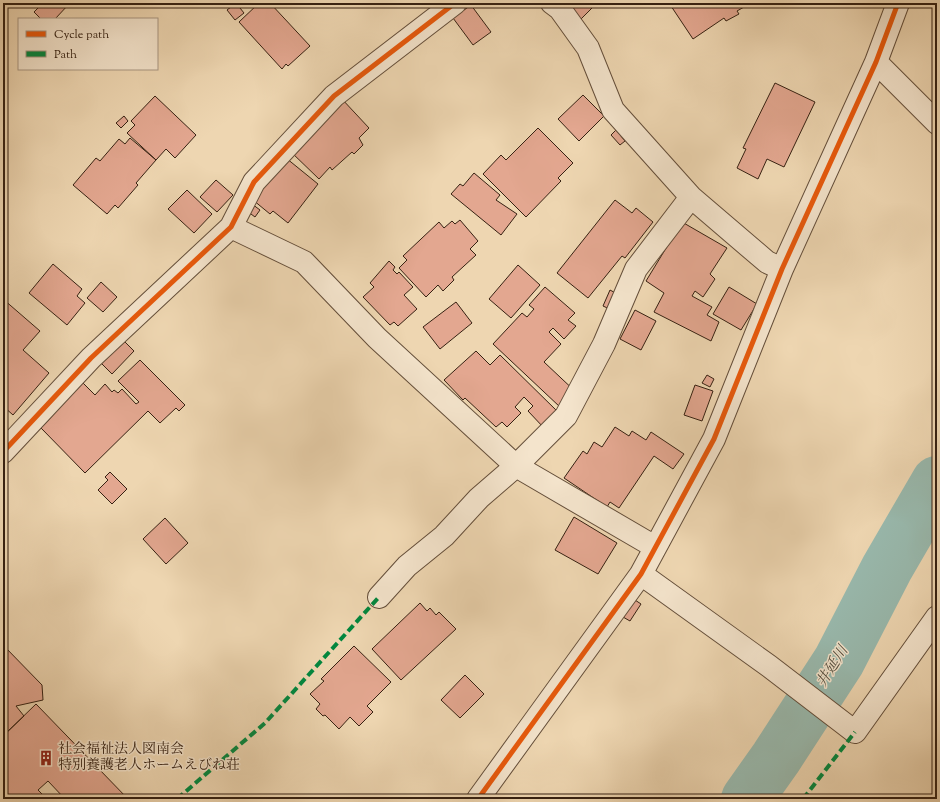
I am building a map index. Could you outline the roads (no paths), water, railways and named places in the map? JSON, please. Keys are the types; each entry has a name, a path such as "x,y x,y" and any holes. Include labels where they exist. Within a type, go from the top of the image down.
{"street":[{"path":"552,3 560,9 588,48 613,110 691,197 767,262 782,269"},
{"path":"478,799 641,574 714,439 782,269 876,62 898,3"},
{"path":"3,452 91,358 231,227 254,182 334,96 444,6"},
{"path":"876,62 937,123"},
{"path":"379,597 407,566 444,536 479,498 516,466 566,416 604,344 636,270 691,197"},
{"path":"231,227 304,262 377,338 516,466 655,547"},
{"path":"641,574 769,666 855,732 937,617"}],"waterway":[{"name":"井延川","path":"747,799 776,758 839,661 887,568 937,482"}],"place":[{"name":"社会福祉法人図南会 特別養護老人ホームえびね荘","path":"46,758"}]}
